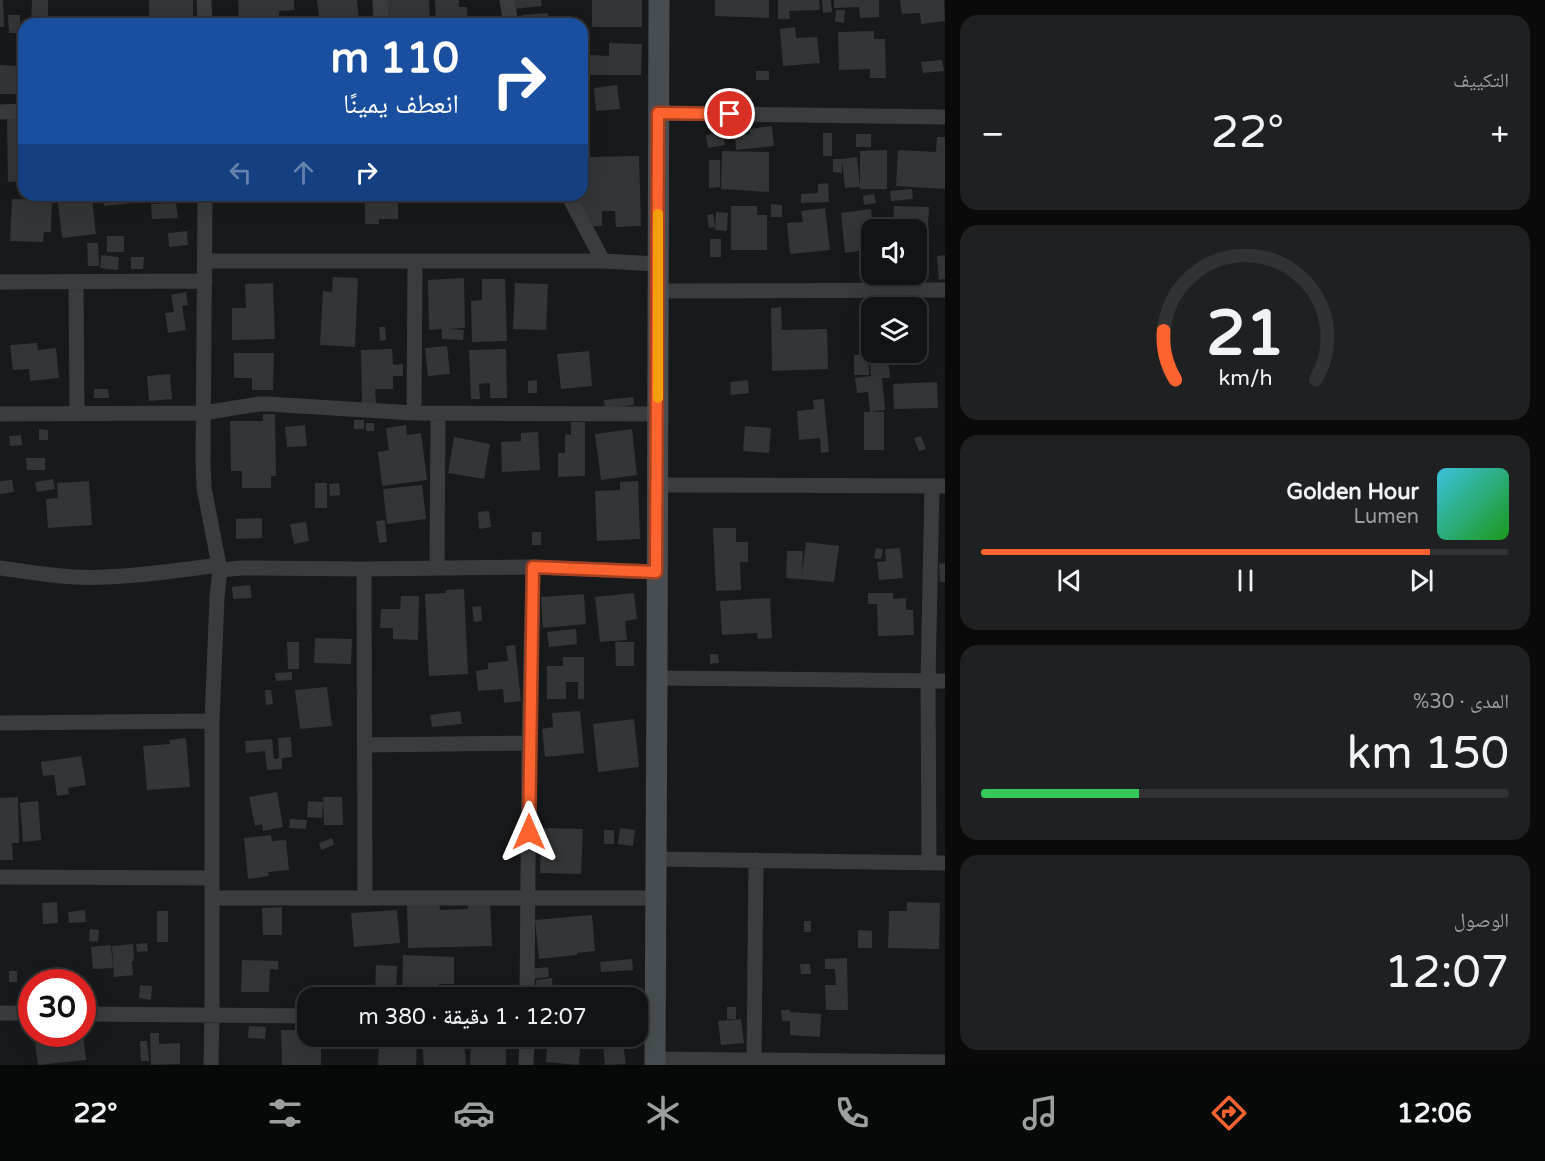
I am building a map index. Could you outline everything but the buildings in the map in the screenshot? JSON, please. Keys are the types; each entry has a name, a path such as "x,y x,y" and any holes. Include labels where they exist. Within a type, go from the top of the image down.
{"street":[{"path":"204,0 205,18"},
{"path":"380,0 381,18"},
{"path":"507,0 510,18"},
{"path":"659,0 655,1062 945,1062"},
{"path":"0,112 18,111"},
{"path":"658,113 945,117"},
{"path":"205,201 204,488 220,567 212,721 211,1065"},
{"path":"571,201 603,261"},
{"path":"205,261 603,261 658,264"},
{"path":"414,413 415,261"},
{"path":"0,282 205,281"},
{"path":"76,282 77,413"},
{"path":"658,291 945,290"},
{"path":"0,414 203,413 268,404 414,413 658,414"},
{"path":"437,568 438,413"},
{"path":"657,485 939,486 928,681 929,862"},
{"path":"0,568 103,578 220,567 364,569 533,567 656,572"},
{"path":"527,987 533,567"},
{"path":"364,569 366,898"},
{"path":"657,678 945,681"},
{"path":"0,723 212,721"},
{"path":"365,745 529,743"},
{"path":"655,859 945,862"},
{"path":"754,1063 756,860"},
{"path":"0,878 212,878"},
{"path":"212,898 655,898"},
{"path":"0,1013 18,1013"},
{"path":"96,1014 297,1016"},
{"path":"526,1047 526,1065"}],"slow traffic":[{"path":"658,214 658,398"}],"route":[{"path":"529,832 533,567 656,572 658,113 730,114"}]}
